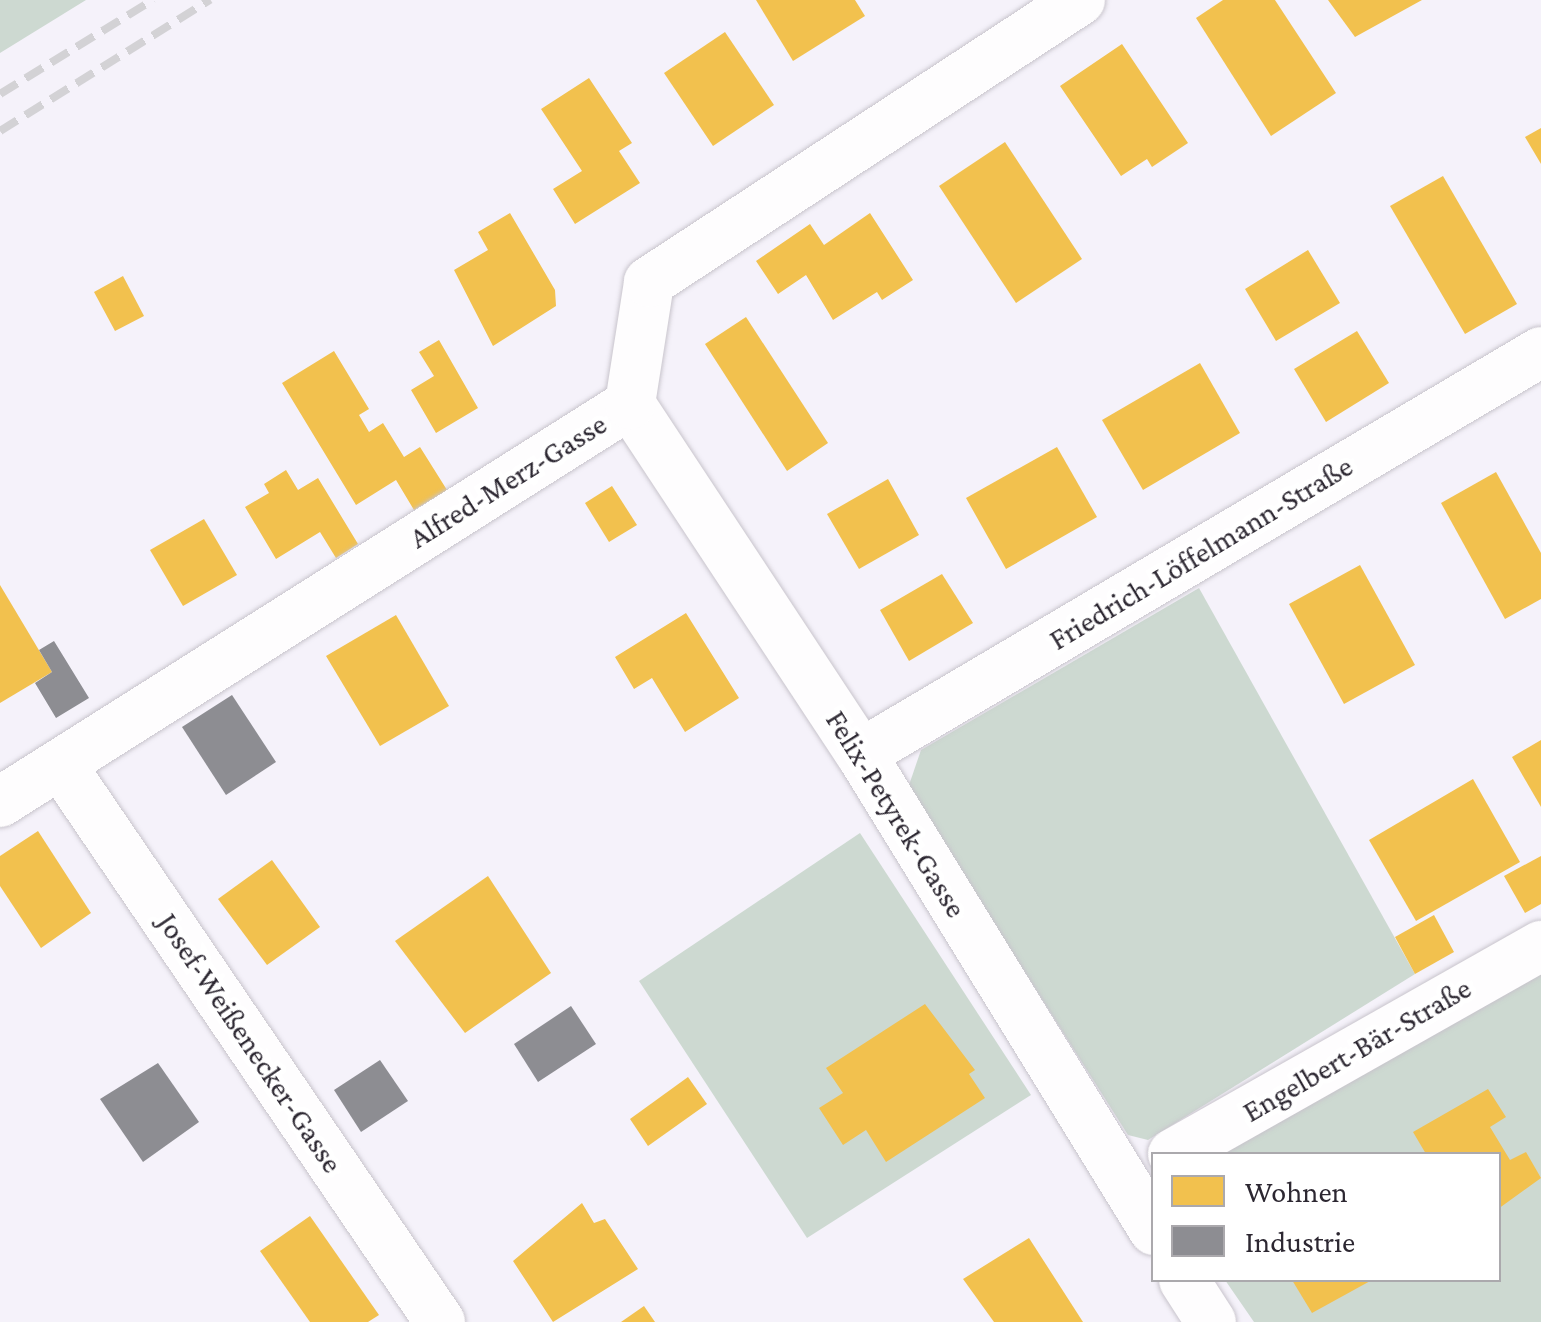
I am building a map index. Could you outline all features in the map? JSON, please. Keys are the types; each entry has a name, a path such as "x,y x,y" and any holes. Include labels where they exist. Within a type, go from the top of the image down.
{"street":[{"name":"Alfred-Merz-Gasse","path":"0,802 630,404 650,282 1080,0"},
{"name":"Friedrich-Löffelmann-Straße","path":"860,754 1541,352"},
{"name":"Felix-Petyrek-Gasse","path":"630,404 1139,1174 1151,1219"},
{"name":"Josef-Weißenecker-Gasse","path":"60,765 440,1322"},
{"name":"Engelbert-Bär-Straße","path":"1176,1152 1541,946"},
{"path":"1185,1282 1211,1322"}],"shaded area":[{"path":"0,0 86,0 0,53"},
{"path":"1199,588 1415,974 1148,1140 1128,1135 908,788 921,750"},
{"path":"860,833 1031,1095 807,1238 639,981"},
{"path":"1541,974 1541,1322 1254,1322 1226,1282 1501,1282 1501,1152 1226,1152"}],"building: Wohnen":[{"path":"756,0 855,0 865,16 793,61"},
{"path":"1223,0 1275,0 1336,93 1271,136 1196,18"},
{"path":"1328,0 1422,0 1355,37"},
{"path":"725,32 774,105 713,146 664,73"},
{"path":"1122,44 1188,143 1152,167 1147,159 1121,176 1060,86"},
{"path":"589,78 632,143 619,151 640,183 575,224 553,189 582,171 541,109"},
{"path":"1541,128 1541,164 1525,137"},
{"path":"1005,142 1082,259 1016,303 939,186"},
{"path":"1443,176 1517,304 1465,334 1390,206"},
{"path":"510,213 555,290 556,306 493,346 454,270 488,250 478,232"},
{"path":"870,213 913,280 882,300 877,292 833,320 806,275 778,294 756,261 810,224 824,245"},
{"path":"1308,250 1340,303 1276,341 1245,289"},
{"path":"123,276 144,316 115,331 94,292"},
{"path":"746,317 828,443 787,471 705,344"},
{"path":"1357,331 1389,383 1326,422 1294,369"},
{"path":"439,340 478,408 436,433 411,390 434,376 419,352"},
{"path":"334,351 369,409 359,415 369,432 383,423 404,457 420,447 447,490 414,510 396,480 356,505 282,383"},
{"path":"1200,363 1240,433 1143,490 1102,420"},
{"path":"1057,447 1097,517 1006,569 966,498"},
{"path":"286,470 298,490 318,478 358,544 336,558 320,532 276,559 245,507 269,493 264,484"},
{"path":"1496,472 1541,553 1541,599 1505,619 1441,503"},
{"path":"888,479 919,535 859,569 827,514"},
{"path":"612,486 637,525 609,542 585,503"},
{"path":"204,519 237,575 183,606 150,550"},
{"path":"1360,565 1415,665 1344,704 1289,604"},
{"path":"942,574 973,623 909,661 880,610"},
{"path":"0,585 52,672 0,703"},
{"path":"686,613 739,698 685,732 652,678 634,689 615,657"},
{"path":"396,615 449,706 380,746 326,656"},
{"path":"1541,740 1541,807 1512,757"},
{"path":"1473,779 1520,862 1416,921 1369,840"},
{"path":"38,831 91,913 41,948 0,886 0,856"},
{"path":"1541,856 1541,904 1525,913 1504,876"},
{"path":"272,860 320,927 267,965 218,899"},
{"path":"488,876 551,973 465,1033 395,941"},
{"path":"1434,915 1454,952 1415,974 1395,937"},
{"path":"925,1004 975,1070 969,1074 985,1098 886,1162 866,1130 843,1145 819,1108 843,1093 826,1068"},
{"path":"688,1077 707,1104 648,1146 630,1119"},
{"path":"1488,1089 1506,1117 1490,1127 1510,1160 1526,1152 1541,1178 1501,1207 1501,1152 1425,1152 1413,1132"},
{"path":"582,1203 594,1223 605,1219 638,1269 553,1322 513,1261"},
{"path":"310,1216 379,1315 368,1322 310,1322 260,1251"},
{"path":"1029,1238 1083,1322 994,1322 963,1279"},
{"path":"1293,1282 1368,1282 1312,1313"},
{"path":"644,1306 655,1322 621,1322"}],"building: Industrie":[{"path":"54,641 89,698 56,718 35,683 52,672 39,650"},
{"path":"232,695 276,762 226,795 182,727"},
{"path":"571,1006 596,1044 538,1082 514,1044"},
{"path":"380,1060 408,1101 361,1132 334,1090"},
{"path":"158,1063 199,1122 143,1162 100,1099"}],"railway":[{"path":"0,94 153,0"},
{"path":"0,131 210,0"}]}
